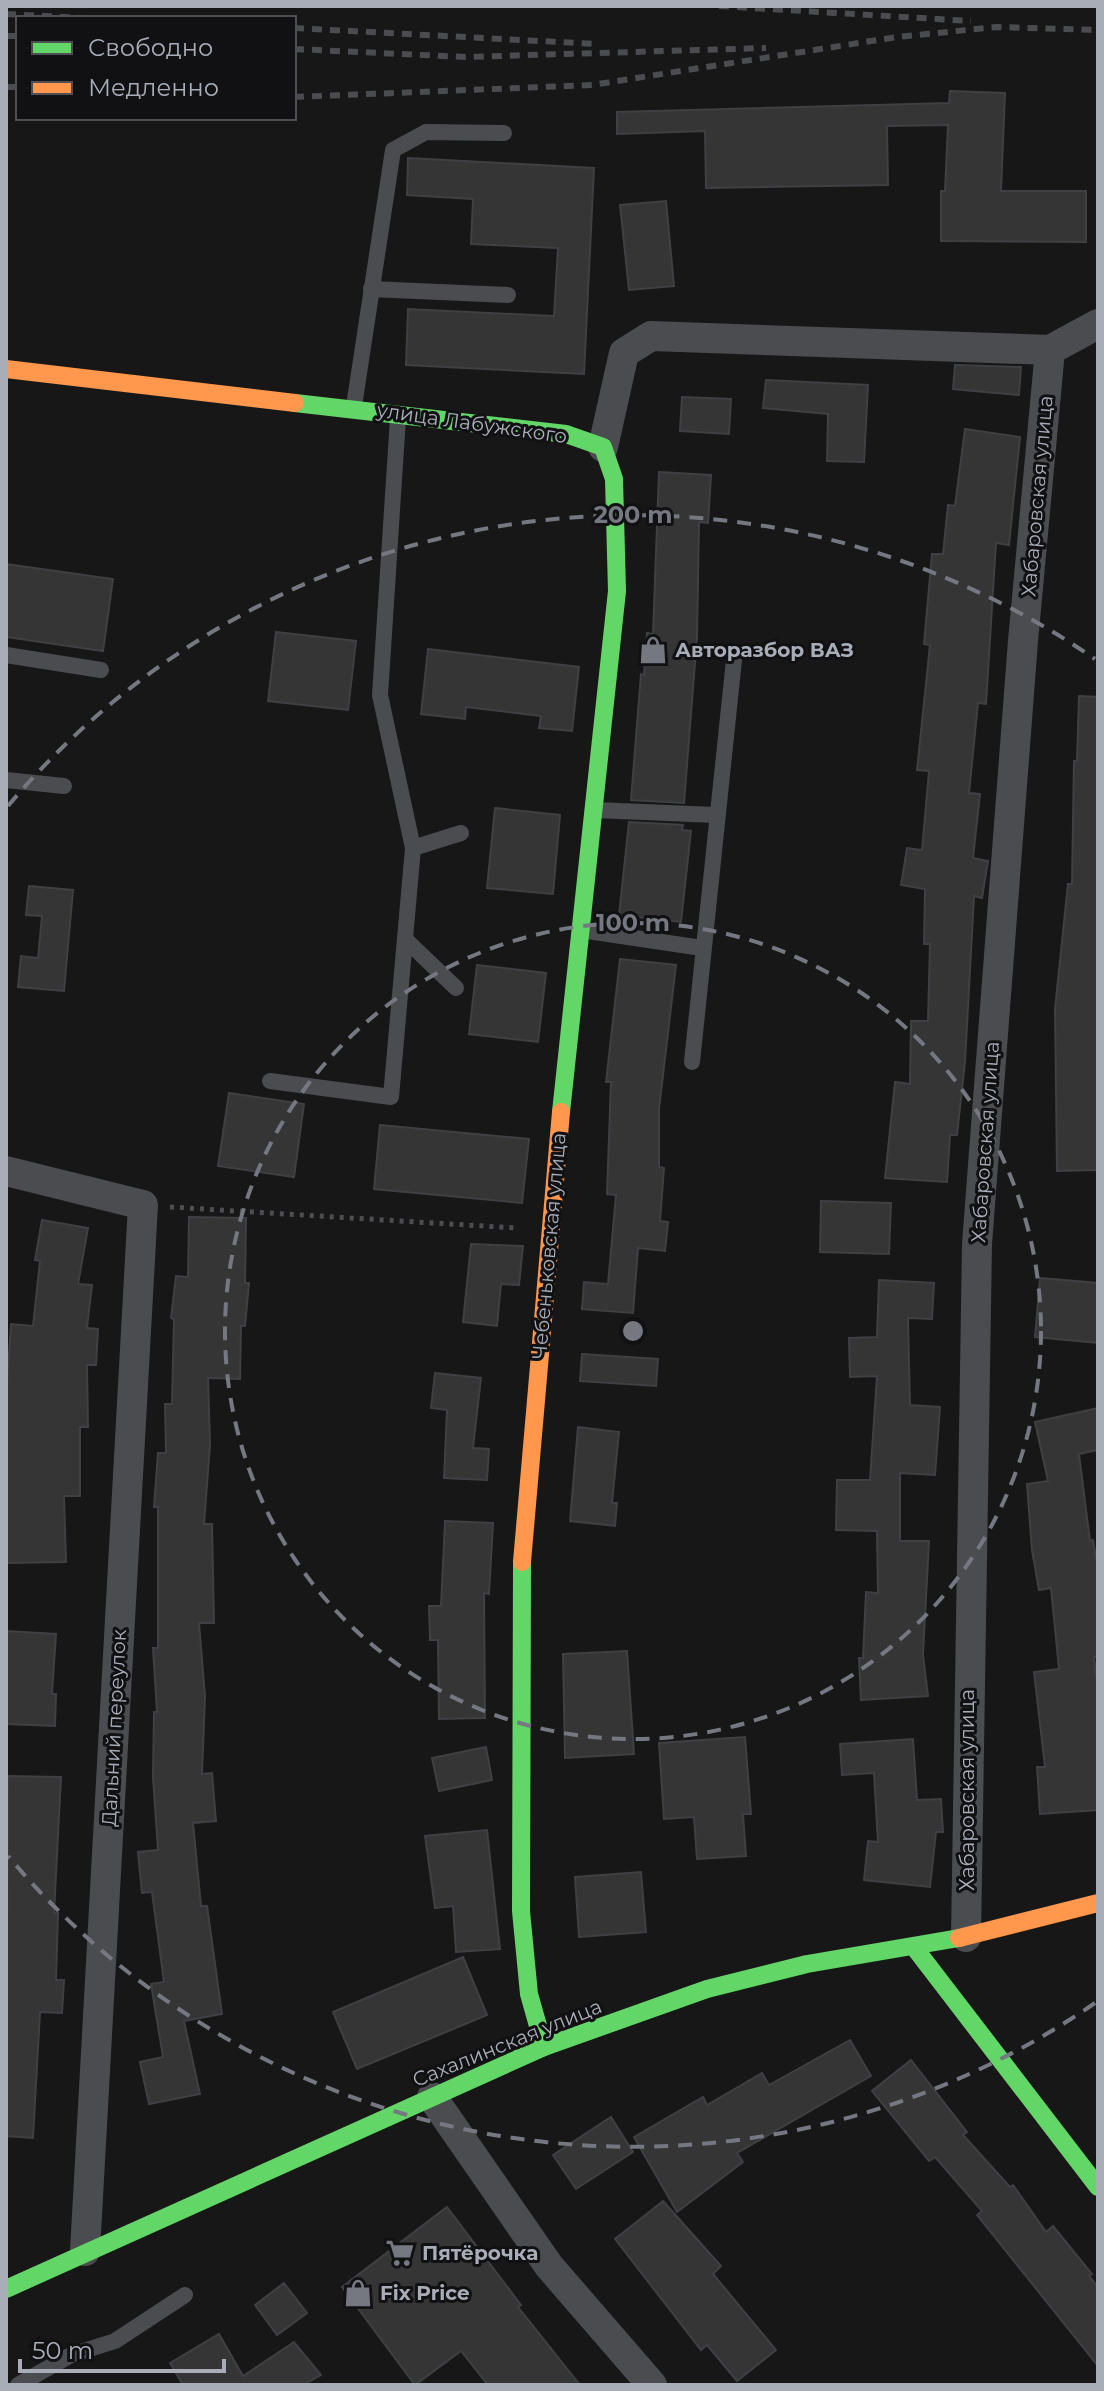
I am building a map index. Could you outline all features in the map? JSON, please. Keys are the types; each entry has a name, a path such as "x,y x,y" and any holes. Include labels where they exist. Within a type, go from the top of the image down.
{"street":[{"path":"603,447 624,353 651,336 1050,350 1098,324"},
{"name":"Хабаровская улица","path":"966,1937 977,1244 1023,641 1050,350"},
{"name":"улица Лабужского","path":"6,369 566,434 603,447"},
{"name":"Чебеньковская улица","path":"544,2047 529,1994 521,1911 520,1593 549,1229 617,591 614,479 603,447"},
{"path":"6,1171 143,1205"},
{"name":"Дальний переулок","path":"85,2251 143,1205"},
{"name":"Сахалинская улица","path":"6,2289 544,2047 707,1989 807,1964 966,1937 1098,1903"},
{"path":"914,1947 1098,2187"},
{"path":"432,2097 549,2266 652,2385"}],"lane":[{"path":"354,408 393,150 426,132 504,133"},
{"path":"371,289 508,295"},
{"path":"270,1081 391,1097 413,848 380,695 398,413"},
{"path":"6,655 101,670"},
{"path":"692,1062 734,660"},
{"path":"6,780 64,786"},
{"path":"594,810 716,815"},
{"path":"413,848 461,833"},
{"path":"580,930 702,948"},
{"path":"405,939 456,988"},
{"path":"18,2385 71,2355 115,2341 185,2295"}],"path":[{"path":"143,1205 549,1229"}],"building":[{"path":"950,91 1005,93 1001,191 1086,191 1086,242 941,241 941,191 945,191 948,125 887,126 888,185 706,188 705,131 617,134 617,112 949,103"},
{"path":"408,158 594,168 584,374 406,365 408,309 554,316 558,248 471,244 473,199 407,195"},
{"path":"666,201 674,286 629,290 620,205"},
{"path":"955,365 1021,367 1019,395 953,389"},
{"path":"766,380 868,385 864,462 827,461 828,414 763,408"},
{"path":"682,397 731,399 729,434 680,431"},
{"path":"965,429 1020,437 1009,545 996,543 986,704 978,703 969,793 980,794 973,858 988,861 982,898 974,896 965,1062 957,1135 950,1135 947,1182 885,1178 895,1082 910,1084 911,1021 928,1021 930,944 924,944 925,889 901,885 907,848 922,850 929,771 917,770 930,645 924,644 932,554 943,554 948,505 955,506"},
{"path":"659,472 711,475 708,523 699,522 697,637 684,803 631,800 641,674 644,675 647,633 653,634"},
{"path":"6,564 113,579 103,651 6,637"},
{"path":"276,632 356,641 348,710 268,701"},
{"path":"428,649 579,667 572,731 539,728 541,716 466,707 465,719 421,714"},
{"path":"1079,696 1098,697 1098,1170 1057,1171 1055,1009 1068,884 1072,884 1074,761 1077,761"},
{"path":"495,808 560,815 553,894 487,888"},
{"path":"629,822 683,825 682,830 691,831 681,922 619,915"},
{"path":"29,886 73,890 64,991 18,987 21,956 38,958 42,916 26,915"},
{"path":"620,959 676,965 659,1109 659,1167 664,1168 660,1221 668,1222 665,1251 638,1248 633,1313 582,1309 584,1282 608,1284 616,1195 607,1194 611,1082 606,1082"},
{"path":"477,965 546,973 538,1042 469,1034"},
{"path":"229,1093 304,1104 294,1177 218,1166"},
{"path":"380,1125 529,1139 522,1203 374,1189"},
{"path":"821,1201 891,1203 889,1254 820,1252"},
{"path":"189,1217 246,1218 245,1283 249,1283 245,1326 241,1326 240,1379 208,1378 210,1445 204,1524 212,1524 214,1623 199,1623 205,1696 202,1774 212,1773 216,1821 193,1823 201,1906 207,1906 222,2014 184,2021 200,2094 149,2104 140,2062 163,2057 151,1984 164,1982 152,1892 142,1893 138,1852 158,1850 153,1777 154,1712 157,1712 153,1648 158,1648 158,1507 154,1507 158,1453 166,1453 165,1404 172,1404 174,1319 171,1318 176,1276 188,1277"},
{"path":"42,1220 88,1228 78,1284 92,1285 87,1328 98,1329 96,1365 87,1365 88,1427 80,1427 80,1496 64,1496 66,1562 6,1563 7,1384 11,1324 33,1326 40,1261 35,1260"},
{"path":"471,1244 523,1246 519,1285 501,1284 497,1326 463,1322"},
{"path":"1040,1278 1098,1283 1098,1343 1035,1337"},
{"path":"879,1280 934,1283 932,1319 908,1318 910,1405 940,1407 935,1475 900,1473 900,1541 929,1541 923,1655 928,1696 861,1700 859,1658 863,1658 866,1592 878,1593 877,1531 836,1530 837,1480 870,1480 877,1376 850,1377 849,1338 877,1337"},
{"path":"582,1354 658,1359 656,1386 580,1381"},
{"path":"435,1373 481,1378 473,1448 489,1449 487,1480 444,1478 447,1410 431,1408"},
{"path":"1098,1408 1098,1450 1079,1454 1090,1541 1093,1540 1098,1569 1098,1657 1094,1657 1098,1690 1098,1810 1040,1814 1037,1767 1045,1767 1034,1672 1059,1669 1051,1588 1039,1590 1032,1550 1027,1484 1048,1481 1035,1422"},
{"path":"578,1427 619,1432 612,1503 617,1503 615,1526 570,1521"},
{"path":"445,1521 493,1523 489,1594 484,1593 485,1718 439,1719 438,1640 430,1640 429,1606 441,1606"},
{"path":"6,1631 56,1634 52,1694 56,1694 55,1726 6,1724"},
{"path":"627,1651 634,1754 565,1758 563,1654"},
{"path":"745,1737 751,1814 743,1814 746,1856 697,1859 694,1817 664,1819 659,1743"},
{"path":"913,1739 917,1800 941,1799 943,1832 936,1832 930,1887 864,1880 868,1841 878,1842 874,1773 842,1775 840,1744"},
{"path":"486,1747 492,1780 439,1791 432,1758"},
{"path":"8,1776 61,1777 54,1913 58,1913 56,1980 64,1980 62,2013 40,2012 33,2138 6,2136"},
{"path":"487,1830 500,1949 456,1952 453,1906 435,1908 425,1836"},
{"path":"641,1872 646,1932 579,1937 575,1877"},
{"path":"463,1957 487,2015 357,2069 333,2012"},
{"path":"850,2040 871,2076 737,2153 743,2162 677,2212 634,2137 703,2097 707,2105 762,2073 769,2085"},
{"path":"911,2060 967,2132 963,2135 1010,2187 1013,2185 1046,2232 1053,2226 1092,2274 1089,2276 1098,2287 1098,2366 977,2215 982,2211 935,2157 929,2161 872,2091"},
{"path":"611,2117 633,2152 576,2189 553,2155"},
{"path":"663,2201 721,2266 713,2274 776,2350 737,2381 707,2345 701,2350 615,2239"},
{"path":"447,2207 521,2305 518,2307 580,2385 488,2385 461,2351 415,2385 342,2287"},
{"path":"284,2283 307,2313 277,2335 255,2305"},
{"path":"219,2334 243,2376 294,2342 321,2375 303,2385 183,2385 170,2363"}],"railway":[{"path":"719,6 971,21"},
{"path":"6,14 45,16"},
{"path":"296,97 592,85 897,37 997,27 1098,30"},
{"path":"296,28 596,44"},
{"path":"6,36 16,36"},
{"path":"296,49 465,57 766,48"},
{"path":"6,87 16,87"}],"traffic: fast":[{"path":"295,403 566,434 603,447 614,479 617,591 561,1112"},
{"path":"522,1562 521,1911 529,1994 544,2047"},
{"path":"6,2289 544,2047 707,1989 807,1964 959,1938"},
{"path":"914,1947 1098,2187"}],"traffic: slow":[{"path":"6,369 295,403"},
{"path":"522,1562 561,1112"},
{"path":"959,1938 1098,1903"}],"place":[{"name":"Авторазбор ВАЗ","path":"653,650"},
{"name":"Пятёрочка","path":"400,2253"},
{"name":"Fix Price","path":"358,2293"}]}
